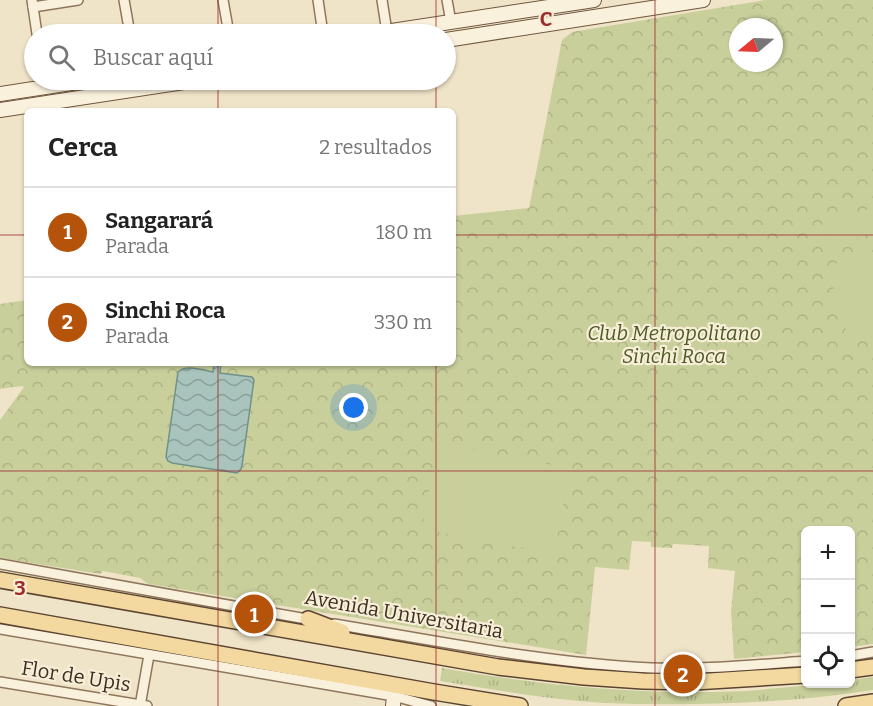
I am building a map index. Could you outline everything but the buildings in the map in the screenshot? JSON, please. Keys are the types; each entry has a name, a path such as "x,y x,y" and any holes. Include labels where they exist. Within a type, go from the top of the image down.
{"main road":[{"path":"438,24 513,6 548,7 594,0"},
{"path":"456,38 552,24 621,6 702,0"},
{"path":"548,7 552,24"},
{"path":"0,94 24,88"},
{"path":"0,110 131,90"},
{"name":"Avenida Universitaria","path":"0,580 498,667 643,681 694,682 801,675"},
{"path":"0,615 520,706"},
{"path":"308,619 355,636 369,645"},
{"path":"855,669 873,667"},
{"path":"846,706 873,702"}],"street":[{"path":"35,24 32,4 78,0"},
{"path":"124,0 128,24"},
{"path":"223,0 227,24"},
{"path":"318,0 322,24"},
{"path":"382,0 386,24"},
{"path":"447,0 451,22"},
{"path":"45,90 46,103"},
{"name":"Avenida Universitaria","path":"0,564 491,651 585,663 673,668 801,662"},
{"path":"0,629 431,706"},
{"path":"855,655 873,652"},
{"path":"142,706 149,655"},
{"name":"Flor de Upis","path":"0,682 142,706"}],"green space":[{"name":"Club Metropolitano Sinchi Roca","path":"765,0 873,0 873,644 855,646 855,526 801,526 801,652 734,659 731,611 735,571 708,568 709,546 673,544 672,548 651,547 651,542 632,541 629,570 595,567 586,655 148,584 140,578 103,571 100,574 0,558 0,420 24,387 0,389 0,304 24,300 24,366 456,366 456,216 529,208 562,40 572,32"},
{"path":"870,209 873,233 829,247 822,224"},
{"path":"873,253 873,337 850,344 827,266"},
{"path":"438,443 570,468 554,554 422,529"},
{"path":"442,668 562,685 682,692 746,691 801,686 801,688 855,688 855,679 873,677 873,690 840,695 738,703 603,703 541,697 440,681"}],"water":[{"path":"214,366 221,366 220,373 252,377 254,380 242,465 237,473 172,463 166,457 178,372 190,368 213,372"}],"place":[{"name":"Sangarará","path":"254,614"},
{"name":"Sinchi Roca","path":"683,674"}]}
